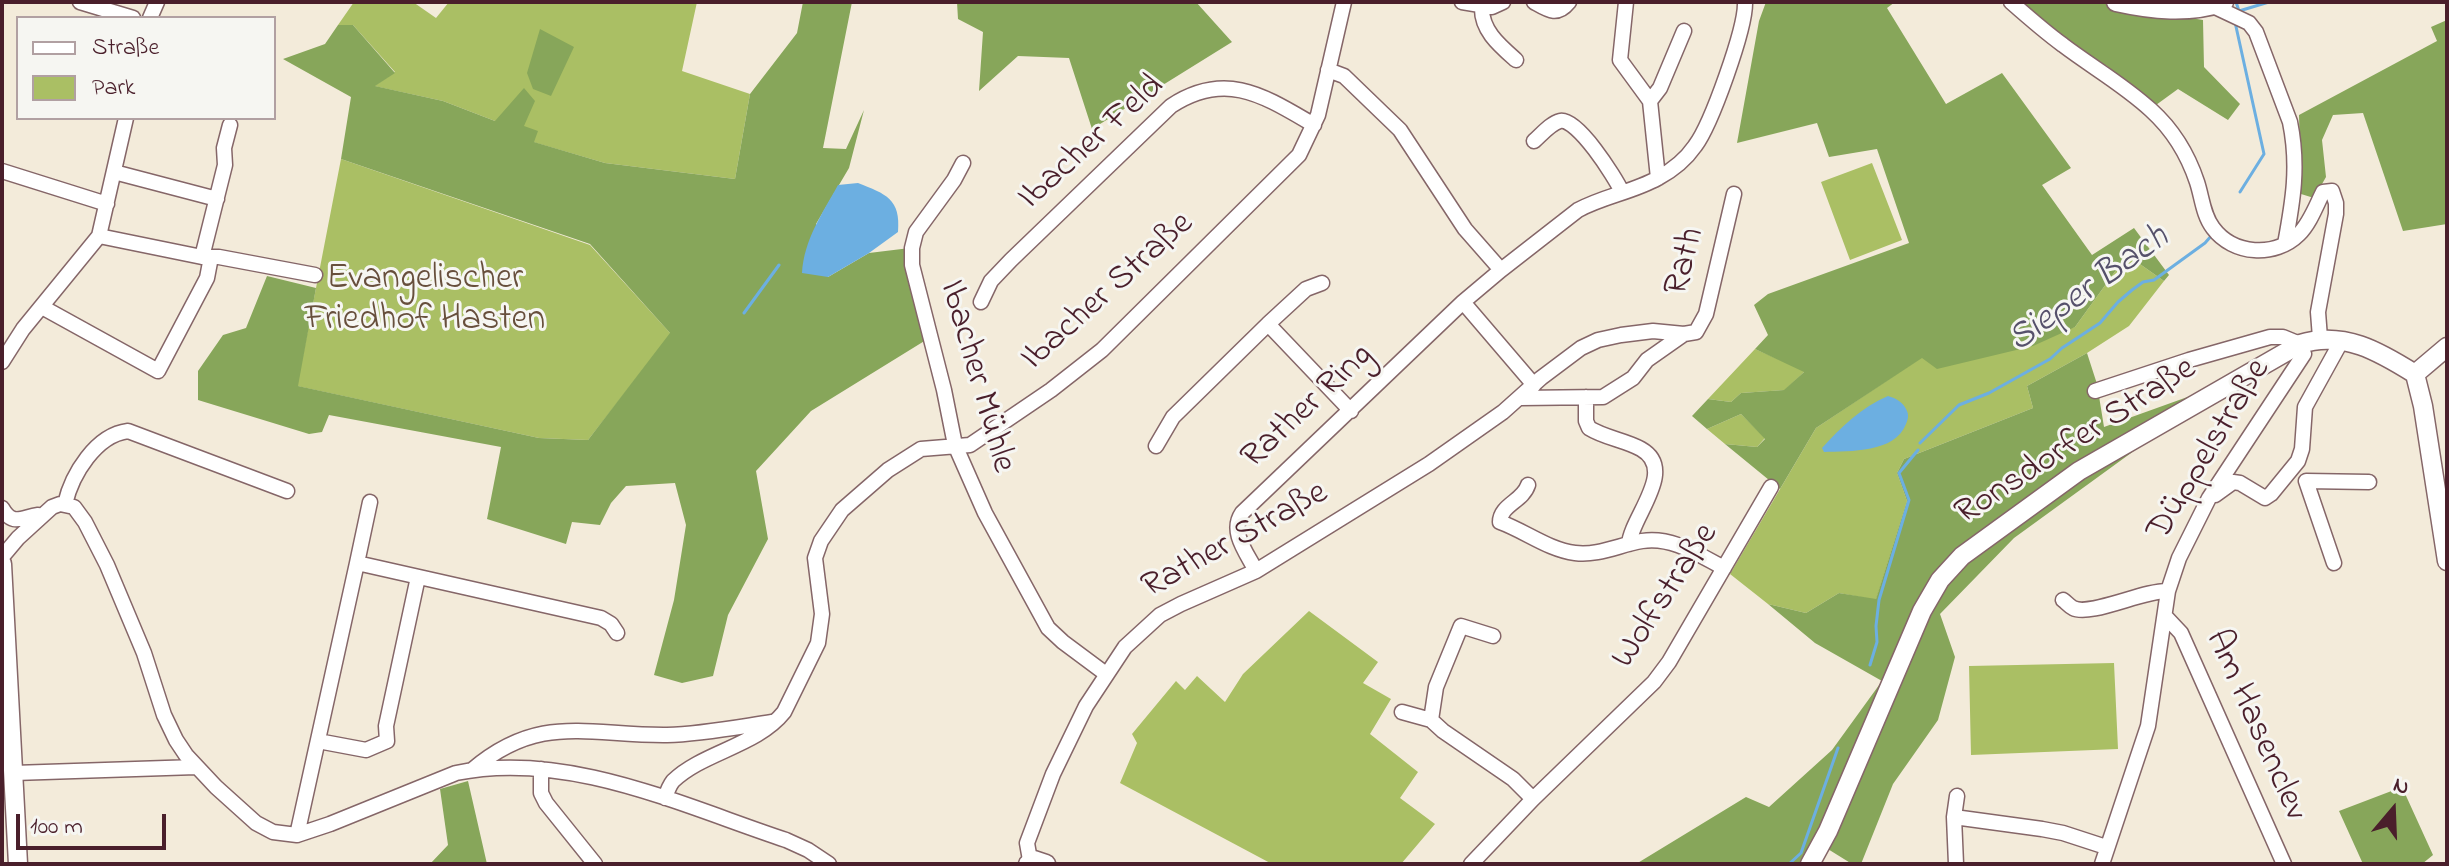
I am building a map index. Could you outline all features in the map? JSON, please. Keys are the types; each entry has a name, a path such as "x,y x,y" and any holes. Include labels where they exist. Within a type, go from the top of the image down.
{"main road":[{"path":"2116,2 2164,10 2214,5"},
{"name":"Ronsdorfer Straße","path":"1810,864 1825,839 1922,611 1940,580 1981,541 2079,471 2300,344 2320,338 2342,340 2371,348 2415,374"},
{"path":"2447,347 2415,374 2423,406 2447,561"},
{"path":"2,564 16,864"}],"street":[{"path":"80,2 126,16"},
{"name":"Ibacher Straße","path":"665,798 671,783 687,771 758,734 777,721 789,704 818,643 822,614 815,558 821,541 835,519 856,496 921,449 970,445 980,440 1102,350 1299,155 1314,125 1344,2"},
{"path":"1462,2 1482,7 1503,2"},
{"path":"1534,2 1554,12 1560,11 1569,2"},
{"path":"1626,2 1620,60 1650,101 1658,178"},
{"name":"Rather Ring","path":"1256,571 1236,531 1239,517 1463,302 1501,270 1578,210 1658,178 1686,156 1703,134 1733,55 1744,19 1745,2"},
{"path":"2011,2 2152,111 2182,149 2209,221 2219,235 2238,247 2264,251 2293,240 2307,225 2323,192 2332,191 2336,214 2319,303 2320,338"},
{"path":"2214,5 2249,23 2256,32 2292,135 2294,196 2285,244"},
{"path":"1482,7 1482,20 1498,44 1516,60"},
{"path":"1650,101 1660,88 1684,31"},
{"path":"1328,70 1344,76 1400,130 1465,229 1501,270"},
{"name":"Ibacher Feld","path":"981,302 991,281 1011,260 1171,106 1182,99 1208,90 1237,88 1269,99 1314,125"},
{"path":"2,362 23,329 99,236 126,120"},
{"path":"1534,141 1555,123 1568,121 1577,127 1612,171 1622,192"},
{"path":"42,307 158,371 207,278 206,257 230,125"},
{"name":"Ibacher Mühle","path":"963,163 916,232 911,255 955,445 985,514 1048,628 1106,674"},
{"path":"2,171 107,204"},
{"path":"114,172 217,199"},
{"name":"Rath","path":"1534,385 1575,352 1598,340 1653,331 1696,332 1706,314 1734,194"},
{"path":"99,236 315,275"},
{"path":"1156,446 1173,417 1306,289 1322,283"},
{"path":"1463,302 1534,385"},
{"path":"1268,324 1351,411"},
{"name":"Rath","path":"1520,398 1603,397 1633,378 1647,360 1684,334"},
{"path":"2095,391 2270,337 2283,337 2300,344"},
{"path":"2211,496 2233,482 2265,498 2271,494 2293,467 2302,449 2305,407 2342,340"},
{"name":"Düppelstraße","path":"2102,864 2148,726 2168,591 2179,558 2242,445 2304,354 2300,344"},
{"name":"Rather Straße","path":"1035,863 1027,843 1053,774 1079,718 1125,647 1160,615 1256,571 1429,464 1534,385"},
{"path":"1586,397 1589,428 1643,450 1654,464 1654,485 1630,534 1629,544"},
{"path":"65,504 69,487 95,448 117,432 128,431 287,491"},
{"path":"2293,467 2306,481 2334,563"},
{"path":"2306,481 2369,482"},
{"path":"1528,485 1526,492 1502,512 1500,522 1547,544 1574,553 1594,553 1644,541 1669,542 1724,568"},
{"name":"Wolfstraße","path":"1471,864 1654,682 1669,662 1771,487"},
{"path":"297,835 370,502"},
{"path":"2,557 52,507 65,504 74,507 81,514 107,565 176,740 196,767 256,823 280,834 297,835 330,824 456,773 541,769 632,787 786,840 829,864"},
{"path":"2,508 6,514 19,520 42,515"},
{"path":"357,563 601,618 611,624 617,633"},
{"path":"318,741 366,750 387,741 386,726 418,577"},
{"name":"Düppelstraße","path":"2063,600 2074,609 2091,611 2157,591 2168,591"},
{"name":"Am Hasenclev","path":"2165,616 2181,633 2284,864"},
{"path":"1431,720 1436,687 1461,626 1493,636"},
{"path":"1402,712 1431,720 1513,779 1533,799"},
{"path":"472,770 491,754 520,741 563,730 673,734 777,721"},
{"path":"14,773 196,767"},
{"path":"541,769 541,793 546,803 595,864"},
{"path":"1956,864 1954,817 1957,796"},
{"path":"1954,817 2042,829 2106,847"},
{"path":"2,862 16,864"}],"green space":[{"path":"354,2 413,2 436,18 449,2 697,2 682,71 750,94 735,179 605,163 533,142 495,121 443,101 374,86 395,72 353,25 338,25"},
{"path":"803,2 852,2 823,148 846,149 864,110 849,168 816,224 828,277 869,253 910,248 926,340 811,411 756,471 768,539 728,615 713,676 682,683 654,675 674,600 686,525 675,483 626,486 611,503 600,525 572,522 566,544 487,519 501,447 329,415 322,432 309,434 198,400 198,371 223,335 246,328 267,276 316,288 298,386 539,438 588,440 670,333 590,244 341,159 351,97 283,59 325,44 338,25 353,25 395,73 375,86 443,101 495,121 524,88 535,101 524,126 538,131 534,142 605,163 735,179 750,94 797,33"},
{"path":"957,2 1196,2 1232,42 1092,129 1069,58 1018,56 979,91 983,32 958,19"},
{"path":"1766,2 1895,2 1887,8 1946,104 2002,73 2071,168 2042,185 2092,255 2134,228 2169,275 2164,281 2127,255 2075,327 2033,346 1937,369 1922,358 1816,428 1780,489 1725,444 1757,447 1765,439 1741,414 1707,429 1692,416 1708,399 1731,402 1741,393 1784,390 1804,372 1755,349 1768,335 1754,305 1768,294 1909,243 1877,149 1829,157 1817,123 1737,143 1759,21"},
{"path":"2012,2 2097,2 2203,20 2204,67 2240,104 2228,120 2178,89 2156,105 2107,66 2067,45"},
{"path":"2447,20 2447,224 2403,231 2363,113 2333,115 2322,140 2326,177 2314,198 2301,194 2299,115 2437,41 2431,27"},
{"path":"540,29 574,47 551,96 533,89 527,73"},
{"name":"Evangelischer Friedhof Hasten","path":"341,159 590,245 671,334 588,440 539,438 297,386"},
{"path":"1872,163 1902,240 1850,260 1821,182"},
{"path":"2127,255 2164,281 2129,326 2027,386 2033,408 1904,459 1897,473 1907,501 1876,600 1839,593 1806,613 1768,604 1730,574 1816,428 1922,357 2075,327"},
{"path":"1755,349 1805,371 1785,390 1741,393 1731,402 1708,399"},
{"path":"2087,353 2097,384 2104,427 2193,395 2160,432 2014,538 1940,614 1955,657 1938,720 1893,784 1861,864 1852,864 1823,846 1804,864 1636,864 1746,797 1769,807 1832,750 1882,681 1815,643 1768,604 1806,613 1839,593 1876,599 1907,501 1897,473 1904,459 2033,408 2027,386"},
{"path":"1741,414 1765,438 1757,447 1725,444 1707,429"},
{"path":"1309,611 1378,662 1363,683 1391,699 1370,734 1418,772 1400,798 1435,824 1401,864 1272,864 1120,783 1137,743 1132,734 1176,681 1185,690 1197,676 1225,702 1243,674"},
{"path":"2114,663 2118,749 1971,755 1969,666"},
{"path":"468,781 487,864 430,864 448,845 440,789"},
{"path":"2402,787 2433,855 2422,864 2363,864 2339,811"}],"water":[{"path":"858,183 890,199 897,212 898,232 828,277 802,273 810,238 838,185"},
{"path":"1888,396 1902,403 1908,413 1900,433 1892,440 1871,448 1824,452 1822,448 1844,425"}],"waterway":[{"path":"2236,2 2239,11 2269,2"},
{"name":"Sieper Bach","path":"2235,22 2264,154 2240,192"},
{"name":"Sieper Bach","path":"1920,443 1959,405 1989,393 2050,359 2100,323 2132,290 2143,282 2154,280 2212,235"},
{"path":"744,313 779,265"},
{"name":"Sieper Bach","path":"1870,665 1877,642 1879,600 1909,500 1899,473 1918,450"},
{"name":"Sieper Bach","path":"1789,864 1801,853 1838,748"}]}
